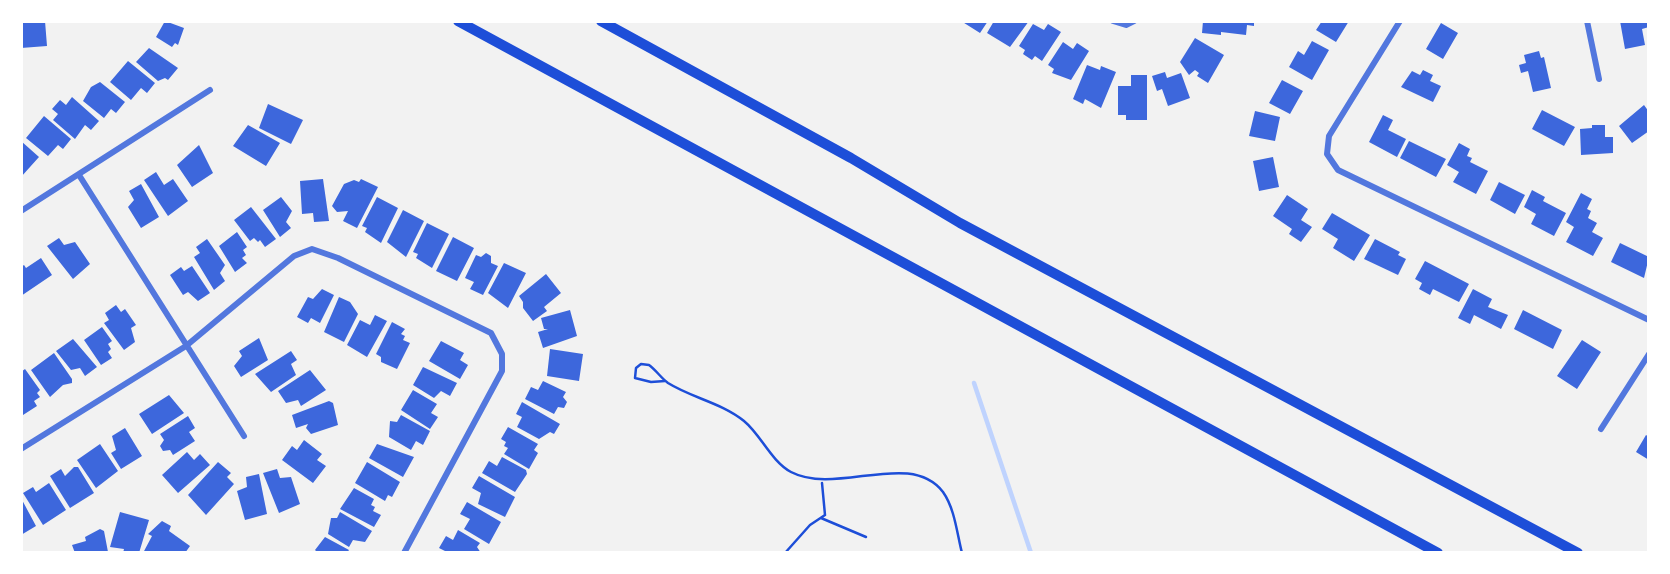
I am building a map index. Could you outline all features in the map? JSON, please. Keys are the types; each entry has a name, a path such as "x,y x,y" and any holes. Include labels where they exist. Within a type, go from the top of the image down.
{"highway":[{"path":"458,21 1438,553"},
{"path":"601,21 851,158 960,223 1577,553"}],"street":[{"path":"1114,21 1126,25 1134,21"},
{"path":"1400,21 1329,136 1327,154 1338,170 1649,320"},
{"path":"1587,21 1599,79"},
{"path":"21,211 210,90"},
{"path":"79,175 244,436"},
{"path":"21,449 186,346 295,256 312,249 338,258 491,333 502,354 502,371 404,553"},
{"path":"1601,429 1649,354"}],"path":[{"path":"665,381 640,381 635,378 636,368 641,364 649,365 665,381 730,411 747,423 790,472 822,482 901,473 918,475 932,481 944,493 951,509 962,553"},
{"path":"785,553 825,515 822,482"},
{"path":"820,518 841,524 866,537"}],"building":[{"path":"45,21 47,46 21,48 21,22"},
{"path":"165,21 184,28 178,45 175,43 172,47 156,37"},
{"path":"961,21 988,21 980,33"},
{"path":"994,21 1029,21 1010,47 987,33"},
{"path":"1203,21 1254,21 1254,26 1247,25 1246,35 1221,32 1221,35 1202,33"},
{"path":"1322,21 1349,21 1336,42 1316,30"},
{"path":"1620,21 1647,21 1649,27 1642,29 1645,45 1625,49"},
{"path":"1441,23 1458,33 1443,59 1426,49"},
{"path":"1033,24 1044,30 1048,24 1061,32 1042,61 1035,56 1032,60 1023,54 1025,50 1019,46"},
{"path":"1195,38 1224,55 1208,83 1197,76 1199,73 1195,70 1189,75 1180,62"},
{"path":"1312,41 1329,50 1312,80 1289,67 1298,51 1304,55"},
{"path":"1063,42 1073,49 1077,43 1089,51 1071,80 1052,73 1054,69 1048,65"},
{"path":"149,48 178,68 168,80 165,78 158,81 136,62"},
{"path":"1539,51 1541,58 1544,57 1551,88 1533,92 1528,71 1521,73 1519,65 1526,63 1524,55"},
{"path":"128,61 155,83 147,93 141,88 131,100 110,82"},
{"path":"1087,65 1100,70 1101,66 1116,72 1101,108 1085,99 1083,104 1073,99"},
{"path":"1423,70 1433,75 1430,81 1441,86 1433,102 1401,87 1412,71 1420,75"},
{"path":"1165,72 1167,78 1181,73 1190,98 1168,106 1162,89 1157,91 1152,76"},
{"path":"1131,75 1147,75 1147,120 1126,120 1126,115 1118,115 1118,86 1131,86"},
{"path":"1282,80 1303,91 1290,114 1269,103"},
{"path":"100,82 125,102 116,113 111,109 104,118 83,101 91,87"},
{"path":"72,97 99,121 91,130 85,125 75,139 53,120 58,114 52,109 60,100 66,105"},
{"path":"268,104 303,120 291,144 259,128"},
{"path":"1644,105 1649,112 1649,131 1632,143 1619,126"},
{"path":"1542,110 1575,127 1564,146 1532,129"},
{"path":"1255,111 1280,117 1275,141 1249,136"},
{"path":"1383,115 1393,120 1388,130 1406,139 1397,157 1369,142"},
{"path":"44,116 71,139 63,149 58,145 48,156 26,138"},
{"path":"248,125 280,143 266,166 233,146"},
{"path":"1592,125 1605,125 1605,137 1613,137 1613,153 1581,155 1580,129 1592,128"},
{"path":"21,141 39,157 21,177"},
{"path":"1409,141 1446,159 1436,177 1400,158"},
{"path":"1459,143 1470,149 1467,156 1472,158 1470,162 1488,171 1476,194 1453,182 1459,172 1447,165"},
{"path":"199,145 213,173 192,187 177,165"},
{"path":"1273,157 1279,187 1259,191 1253,161"},
{"path":"156,172 164,185 173,179 188,201 168,216 144,180"},
{"path":"323,179 329,221 314,222 313,213 302,214 300,181"},
{"path":"361,179 378,187 357,228 343,221 348,211 337,212 332,206 344,184 354,180 359,182"},
{"path":"1499,182 1525,195 1515,214 1490,200"},
{"path":"141,184 159,217 141,228 128,207 134,200 129,191"},
{"path":"1532,190 1545,197 1543,201 1566,213 1554,236 1531,224 1536,214 1524,207"},
{"path":"1581,193 1592,199 1587,209 1591,211 1588,218 1597,223 1592,232 1603,238 1593,256 1566,242 1574,227 1566,222"},
{"path":"1287,195 1308,209 1301,220 1312,227 1301,242 1289,234 1292,229 1273,216"},
{"path":"281,197 292,211 286,222 291,228 280,237 263,210"},
{"path":"377,197 398,208 381,243 365,232 367,228 362,226"},
{"path":"251,207 276,239 265,247 260,240 258,242 254,238 250,241 234,220"},
{"path":"403,210 424,221 406,257 387,242"},
{"path":"1332,213 1370,235 1354,261 1333,248 1338,239 1322,229"},
{"path":"427,223 449,234 432,268 416,258 418,254 413,252"},
{"path":"237,232 247,247 243,250 246,255 242,258 247,263 235,272 219,246"},
{"path":"453,237 474,248 457,281 436,271"},
{"path":"59,238 64,245 75,242 90,264 73,279 47,246"},
{"path":"207,239 225,265 220,273 225,281 214,290 194,257 200,253 196,247"},
{"path":"1375,239 1400,252 1398,255 1406,259 1398,275 1364,259"},
{"path":"1620,243 1649,257 1644,278 1611,262"},
{"path":"486,253 491,256 491,263 498,266 483,295 470,289 474,282 465,278 476,255 481,257"},
{"path":"41,258 52,275 21,296 21,267 24,265 26,268"},
{"path":"1425,261 1469,284 1459,302 1433,289 1430,295 1419,289 1422,283 1415,279"},
{"path":"504,263 526,273 508,308 488,293"},
{"path":"192,266 210,293 198,301 188,292 183,295 170,275 181,267 184,271"},
{"path":"546,274 561,293 544,307 547,311 533,321 523,308 519,296"},
{"path":"322,289 334,295 320,323 311,318 308,323 297,317 308,297 313,299"},
{"path":"1473,289 1492,299 1488,307 1508,315 1501,329 1474,315 1470,324 1458,318"},
{"path":"339,297 350,302 358,314 344,342 324,332"},
{"path":"116,305 121,312 125,309 136,325 131,328 135,342 124,350 104,323 109,320 105,313"},
{"path":"570,310 577,336 543,348 538,332 548,329 544,329 541,318"},
{"path":"1523,310 1562,330 1553,349 1514,329"},
{"path":"375,315 387,321 367,357 347,345 360,320 370,325"},
{"path":"392,322 405,329 401,334 405,336 403,340 410,343 397,369 381,362 381,357 376,354"},
{"path":"102,327 112,341 108,344 111,349 108,352 112,358 101,365 84,340"},
{"path":"259,338 268,360 241,377 234,366 242,356 239,351"},
{"path":"73,339 97,367 85,376 80,368 71,370 56,351"},
{"path":"1582,340 1601,352 1577,389 1557,376"},
{"path":"441,341 464,353 460,360 468,365 460,379 429,361"},
{"path":"550,349 583,354 579,381 547,376"},
{"path":"291,351 297,360 291,364 296,375 271,392 255,374"},
{"path":"54,353 72,383 63,385 50,397 31,370"},
{"path":"423,367 457,383 450,396 441,391 434,398 413,385"},
{"path":"25,369 40,390 37,393 40,397 34,401 37,406 23,415 21,372"},
{"path":"310,370 326,390 301,406 298,400 286,403 278,391"},
{"path":"543,381 566,392 563,397 567,402 564,408 558,407 554,414 525,399 531,387 538,390"},
{"path":"413,390 437,404 431,413 438,417 430,429 401,410"},
{"path":"169,395 184,413 152,434 139,414"},
{"path":"329,401 333,403 338,425 311,434 306,428 308,424 296,428 292,415"},
{"path":"522,402 560,424 554,434 550,432 539,439 517,427 522,417 516,414"},
{"path":"401,415 430,431 423,445 416,441 411,450 389,437 390,421 397,422"},
{"path":"188,416 195,428 189,432 195,441 173,455 170,450 163,451 160,446 164,440 160,434"},
{"path":"508,427 538,444 534,450 538,453 529,469 504,454 508,448 504,446 506,442 501,439"},
{"path":"125,428 142,456 121,469 111,453 116,450 112,436"},
{"path":"1646,435 1649,437 1649,460 1636,452"},
{"path":"304,440 322,454 317,460 326,466 313,483 282,460 292,446 297,450"},
{"path":"100,444 118,471 96,488 77,460"},
{"path":"377,444 414,457 403,477 369,458"},
{"path":"187,452 194,460 200,454 210,465 178,493 162,475"},
{"path":"502,457 526,470 527,474 515,492 482,473 489,461 497,466"},
{"path":"218,462 231,473 227,477 234,484 206,515 188,495"},
{"path":"367,462 400,482 392,497 388,495 385,501 355,483"},
{"path":"74,467 78,467 94,493 70,508 50,476 61,469 65,476"},
{"path":"277,469 280,478 291,477 300,504 279,513 263,473"},
{"path":"259,474 267,514 245,520 237,491 247,487 246,477"},
{"path":"479,476 515,497 505,517 478,504 481,493 472,488"},
{"path":"49,483 66,510 43,525 23,493 33,487 36,492"},
{"path":"354,488 374,499 371,505 375,507 373,511 381,515 374,527 340,509"},
{"path":"21,498 36,526 21,535"},
{"path":"467,502 501,522 489,544 464,529 470,519 460,514"},
{"path":"120,512 149,520 139,553 123,553 124,549 110,547"},
{"path":"340,512 372,531 365,542 353,540 349,547 328,534 331,518 337,518"},
{"path":"162,521 171,526 169,531 190,546 185,553 143,553 152,536 148,534"},
{"path":"100,529 104,531 108,552 75,553 72,545 86,541 85,537"},
{"path":"458,530 480,543 477,547 481,553 449,553 439,548 446,536 453,540"},
{"path":"325,537 349,550 347,553 318,553 315,550"}],"waterway":[{"path":"974,383 1031,553"}]}
